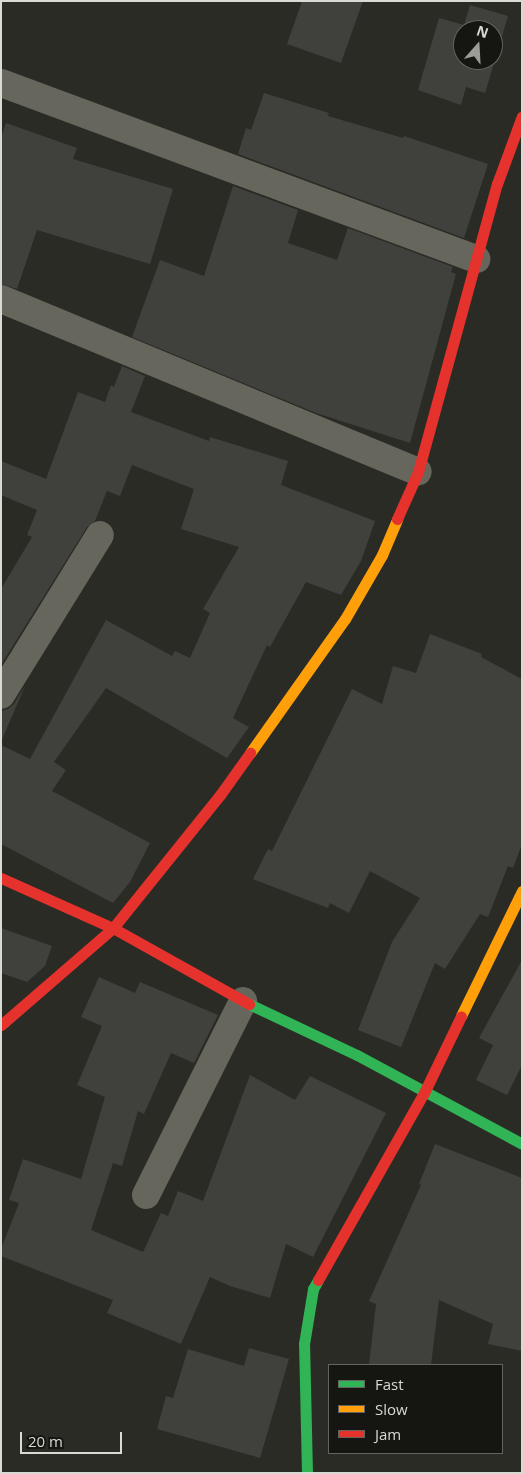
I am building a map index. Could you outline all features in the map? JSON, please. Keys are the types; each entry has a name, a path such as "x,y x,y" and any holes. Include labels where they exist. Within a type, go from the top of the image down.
{"street":[{"path":"1,83 476,259"},
{"path":"1,1025 113,928 220,795 345,619 382,555 418,472 497,184 522,116"},
{"path":"1,299 418,472"},
{"path":"1,695 100,535"},
{"path":"1,878 113,928 242,1001 357,1055 424,1093 522,1144"},
{"path":"307,1473 304,1344 313,1288 424,1093 522,891"},
{"path":"146,1195 242,1001"}],"building":[{"path":"302,1 363,1 341,63 287,44"},
{"path":"470,5 508,16 503,33 503,20 466,20"},
{"path":"439,18 453,22 453,70 492,70 485,93 466,87 461,105 418,90"},
{"path":"264,93 329,113 328,116 403,138 404,136 488,164 464,238 238,154 246,128 251,130"},
{"path":"6,123 77,148 73,159 173,189 150,264 37,230 17,289 1,284 1,138"},
{"path":"233,186 298,210 288,243 337,260 348,228 453,267 451,272 456,274 410,443 316,413 132,337 160,260 204,276"},
{"path":"122,366 145,376 131,412 209,441 210,437 288,461 281,485 375,521 361,561 341,595 306,582 270,647 267,645 233,718 249,727 227,758 106,688 54,762 66,770 52,791 150,843 130,882 113,903 1,844 1,745 30,759 106,620 172,656 175,651 190,658 210,613 203,609 239,547 181,529 194,489 132,465 120,496 107,491 95,521 87,527 1,665 1,589 32,537 27,535 37,510 1,495 1,461 46,479 78,392 105,402 111,385 114,387"},
{"path":"430,634 482,654 481,657 522,679 522,844 513,868 508,866 488,917 480,914 445,969 435,963 401,1047 358,1030 392,942 420,898 370,871 349,913 330,903 328,908 253,879 268,849 272,851 352,689 382,704 393,666 416,673"},
{"path":"25,686 1,742 1,711 8,709 14,704"},
{"path":"1,928 52,946 45,966 27,982 1,973"},
{"path":"522,960 522,1065 507,1095 476,1080 493,1045 479,1038"},
{"path":"99,977 135,993 140,982 218,1015 194,1063 171,1053 144,1114 138,1111 122,1166 113,1163 91,1230 143,1252 161,1213 168,1216 178,1191 203,1201 250,1075 295,1100 310,1076 386,1113 313,1257 286,1244 270,1298 230,1286 210,1277 181,1344 107,1313 113,1300 1,1256 1,1249 19,1203 9,1200 23,1159 81,1179 105,1097 77,1085 102,1026 81,1017"},
{"path":"435,1144 522,1178 522,1351 488,1344 493,1324 439,1300 431,1364 369,1364 376,1304 369,1301 421,1185 419,1184"},
{"path":"249,1348 289,1359 260,1458 157,1429 166,1396 173,1398 188,1349 244,1366"}],"traffic: fast":[{"path":"249,1004 357,1055 522,1144"},
{"path":"307,1473 304,1344 313,1289 318,1280"}],"traffic: slow":[{"path":"250,753 345,619 382,555 397,519"},
{"path":"461,1016 522,891"}],"traffic: jam":[{"path":"397,519 418,472 497,184 522,116"},
{"path":"1,1025 113,928 220,795 250,753"},
{"path":"1,878 113,928 249,1004"},
{"path":"318,1280 424,1093 461,1016"}]}
